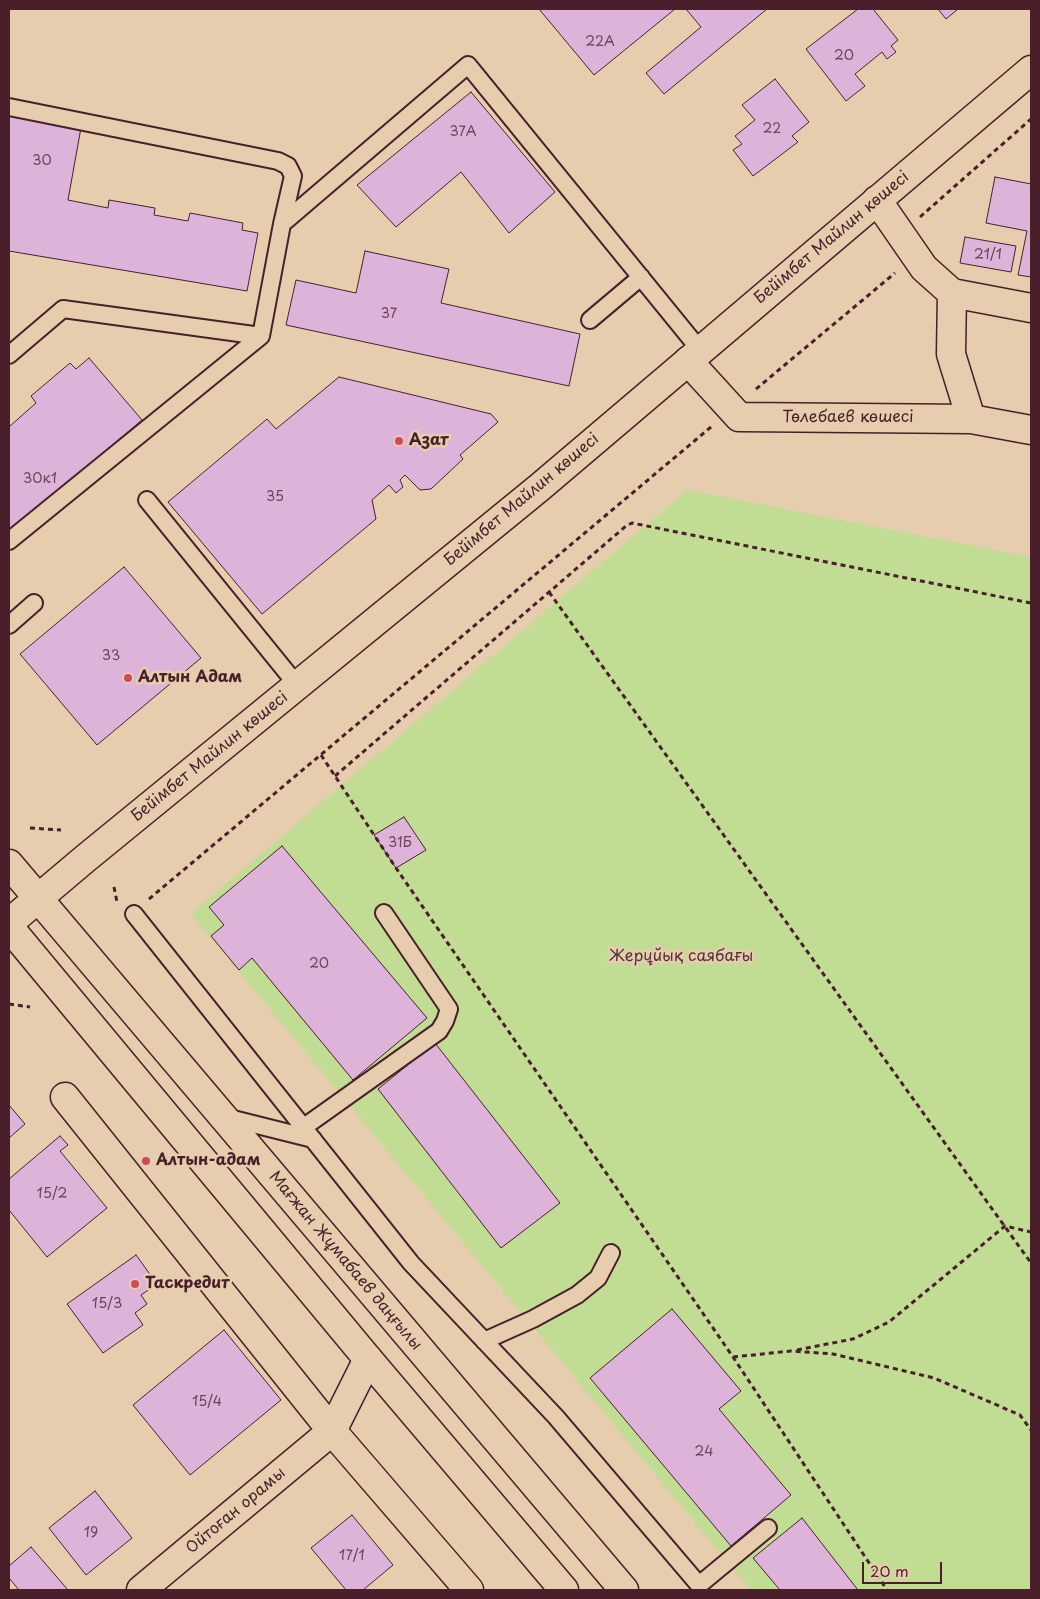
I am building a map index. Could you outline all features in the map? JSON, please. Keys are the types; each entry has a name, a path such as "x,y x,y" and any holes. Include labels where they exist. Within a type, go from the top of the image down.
{"street":[{"name":"Бейімбет Майлин көшесі","path":"9,925 38,898 540,487 1031,70"},
{"path":"877,200 924,268 952,293 1031,308"},
{"path":"952,293 950,354 971,418"},
{"name":"Төлебаев көшесі","path":"694,355 739,417 971,418 1031,430"},
{"name":"Мағжан Жұмабаев даңғылы","path":"9,864 624,1590"},
{"path":"9,925 368,1359 564,1590"},
{"path":"65,1097 332,1431 469,1590"},
{"path":"332,1431 368,1359"},
{"name":"Ойтоған орамы","path":"141,1590 332,1431"}],"lane":[{"path":"282,224 468,65 641,277 694,355"},
{"path":"9,107 278,161 288,166 293,176 282,224 262,336 9,541"},
{"path":"590,320 641,277"},
{"path":"9,355 63,309 262,336"},
{"path":"147,500 297,685"},
{"path":"9,624 34,603"},
{"path":"223,1116 308,1133 439,1031 449,1009 384,913"},
{"path":"134,914 411,1263 556,1417 700,1588 768,1528"},
{"path":"484,1341 533,1320 577,1295 598,1278 611,1253"}],"path":[{"path":"134,914 904,266 908,244 1031,119"},
{"path":"335,776 626,526 632,523 1031,603"},
{"path":"549,592 1031,1263"},
{"path":"321,755 390,860 733,1357 888,1590"},
{"path":"30,828 61,830"},
{"path":"9,1004 30,1007"},
{"path":"1005,1226 1031,1232"},
{"path":"733,1357 791,1351 853,1339 889,1322 1005,1226"},
{"path":"791,1351 833,1354 934,1378 1020,1415 1031,1430"}],"green space":[{"name":"Жерұйық саябағы","path":"687,490 1031,557 1031,1590 751,1590 191,914"}],"building":[{"path":"539,9 675,9 594,75"},
{"path":"686,9 767,9 664,94 646,73 701,27"},
{"path":"858,9 873,9 898,40 891,46 896,52 887,59 882,52 855,74 865,86 846,101 806,49"},
{"path":"938,9 958,9 946,19"},
{"path":"775,79 809,122 792,136 798,142 753,176 733,150 742,144 735,136 755,120 742,105"},
{"path":"471,92 555,192 509,233 461,172 396,227 357,185"},
{"path":"9,108 82,122 68,200 108,208 109,200 155,208 154,215 188,221 190,213 243,223 242,230 258,233 247,291 9,251"},
{"path":"995,177 1031,184 1031,277 1018,275 1027,231 986,223"},
{"path":"965,237 1016,246 1011,272 960,263"},
{"path":"365,251 449,269 441,303 580,334 569,386 286,325 296,280 356,293"},
{"path":"89,358 142,420 9,532 9,424 10,426 36,403 31,396 70,363 76,369"},
{"path":"339,377 491,414 498,422 460,455 463,459 431,489 420,490 405,475 400,480 403,487 396,493 389,485 372,500 376,519 262,614 168,502 267,419 276,429"},
{"path":"124,567 201,658 97,745 20,654"},
{"path":"404,817 426,850 396,868 374,835"},
{"path":"282,846 427,1018 353,1080 252,958 239,970 211,936 224,925 209,907"},
{"path":"435,1043 560,1203 501,1248 378,1089"},
{"path":"9,1105 25,1124 9,1138"},
{"path":"60,1136 68,1145 60,1151 107,1208 47,1257 9,1210 9,1179"},
{"path":"136,1255 157,1284 141,1295 147,1304 135,1313 143,1325 103,1353 67,1304"},
{"path":"672,1309 741,1391 719,1409 791,1495 731,1546 590,1378"},
{"path":"224,1330 281,1400 190,1475 133,1405"},
{"path":"95,1491 132,1538 86,1575 49,1528"},
{"path":"352,1515 393,1565 363,1590 346,1590 311,1548"},
{"path":"802,1518 858,1590 780,1590 753,1558"},
{"path":"31,1547 68,1590 19,1590 9,1578 9,1566"}],"place":[{"name":"Азат","path":"399,441"},
{"name":"Алтын Адам","path":"128,678"},
{"name":"Алтын-адам","path":"146,1161"},
{"name":"Таскредит","path":"135,1284"}]}
